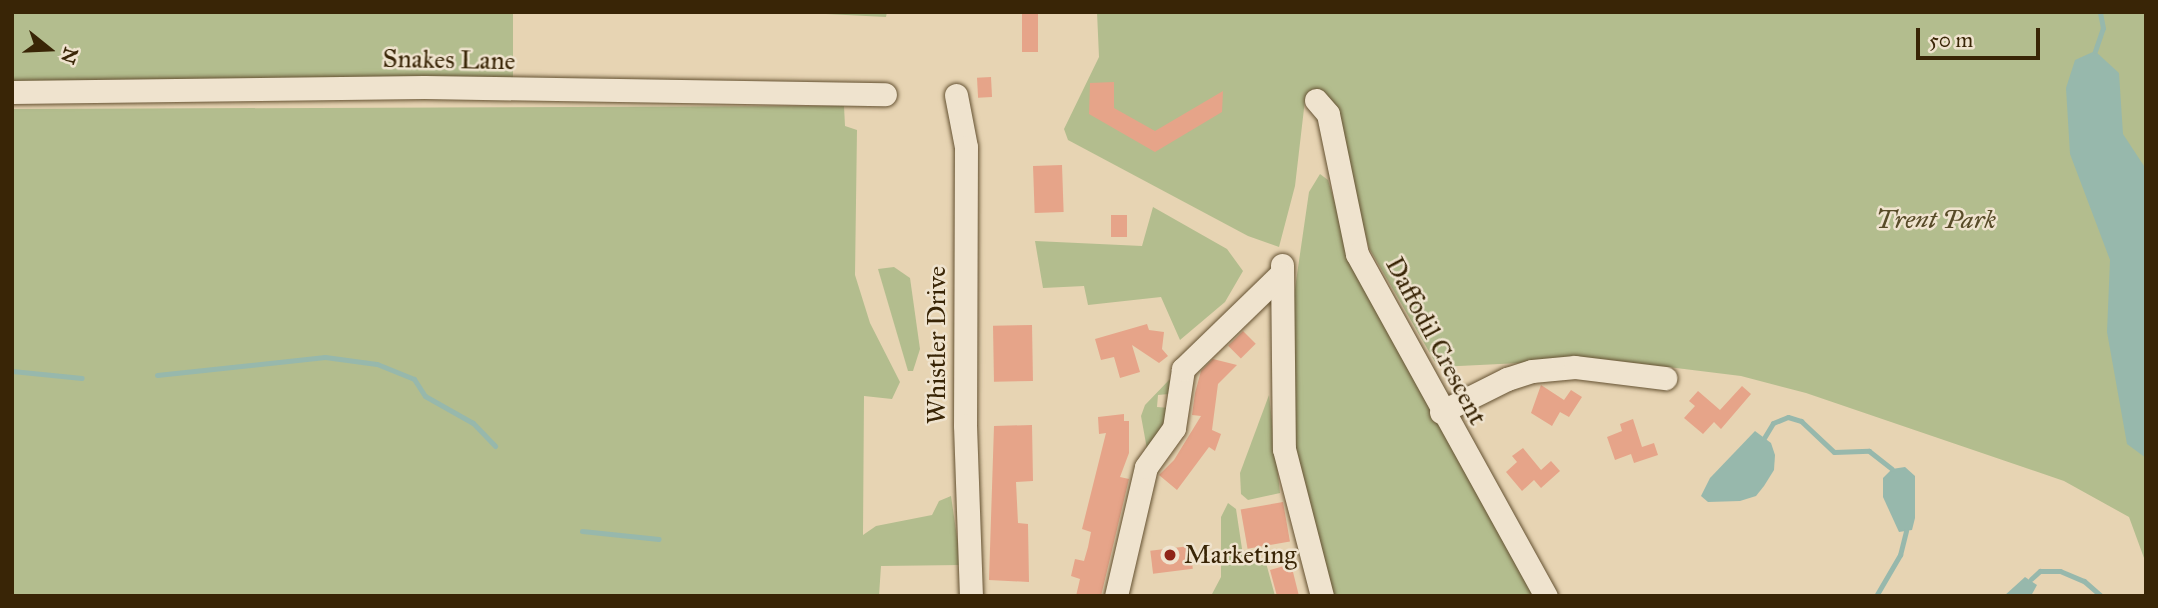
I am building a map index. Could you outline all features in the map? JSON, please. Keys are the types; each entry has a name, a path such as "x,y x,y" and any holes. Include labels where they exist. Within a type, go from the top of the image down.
{"street":[{"name":"Snakes Lane","path":"12,92 424,87 886,94"},
{"name":"Whistler Drive","path":"956,95 966,147 965,411 971,596"},
{"name":"Daffodil Crescent","path":"1315,100 1328,114 1357,254 1441,412 1546,596"},
{"path":"1116,596 1146,467 1174,428 1183,369 1282,270 1284,449 1322,596"},
{"path":"1441,412 1532,372 1575,368 1665,378"}],"green space":[{"path":"12,12 513,12 513,82 12,82"},
{"path":"786,12 887,12 886,17"},
{"name":"Trent Park","path":"1097,12 2146,12 2146,596 2144,558 2129,517 2064,481 1806,393 1741,376 1603,359 1438,367 1369,248 1332,108 1305,100 1295,186 1279,247 1248,236 1068,140 1064,129 1099,57"},
{"path":"844,106 845,126 857,130 855,275 870,323 900,382 892,399 864,396 863,535 876,526 932,515 939,501 951,496 961,565 881,566 879,596 12,596 12,109"},
{"path":"1320,174 1328,180 1352,259 1539,596 1334,596 1293,447 1291,316 1309,192"},
{"path":"1153,207 1227,249 1243,271 1225,302 1180,340 1161,297 1088,305 1084,286 1043,288 1035,241 1142,246"},
{"path":"894,267 910,278 920,349 913,371 908,371 878,269"},
{"path":"1170,379 1169,394 1158,395 1157,407 1169,408 1165,421 1147,449 1141,416 1145,405"},
{"path":"1269,395 1280,493 1248,500 1241,494 1240,473"},
{"path":"1228,503 1236,509 1244,562 1265,559 1275,596 1211,596 1221,577 1221,517"}],"water":[{"path":"2095,51 2119,73 2123,134 2146,169 2146,458 2127,444 2107,332 2110,260 2070,154 2066,88 2075,60"},
{"path":"1755,431 1771,443 1775,455 1774,470 1764,486 1756,496 1740,501 1708,502 1701,496 1710,478"},
{"path":"1905,467 1915,476 1915,518 1912,530 1899,532 1883,497 1883,478 1892,469"},
{"path":"2025,577 2037,585 2031,596 2004,596"}],"building":[{"path":"1022,12 1038,12 1038,52 1022,52"},
{"path":"991,77 992,97 978,98 977,78"},
{"path":"1114,82 1114,108 1155,131 1223,91 1222,112 1155,152 1089,114 1090,83"},
{"path":"1062,165 1064,212 1035,213 1033,166"},
{"path":"1111,215 1127,215 1127,237 1111,237"},
{"path":"1147,324 1149,330 1164,332 1162,349 1168,356 1159,363 1132,345 1140,372 1120,378 1114,357 1101,360 1095,339"},
{"path":"1032,325 1033,381 994,382 993,326"},
{"path":"1243,331 1256,344 1241,359 1228,346"},
{"path":"1213,359 1237,365 1218,384 1212,430 1221,434 1215,451 1209,447 1177,490 1159,475 1174,460 1201,416 1192,415 1195,393 1201,371"},
{"path":"1541,385 1564,400 1571,390 1582,397 1569,417 1560,412 1552,426 1531,413"},
{"path":"1742,386 1751,394 1721,429 1714,422 1703,434 1684,418 1695,406 1689,401 1698,391 1720,410"},
{"path":"1124,414 1124,421 1129,421 1129,453 1120,477 1129,479 1101,596 1076,596 1080,579 1071,576 1075,559 1084,561 1088,547 1091,532 1082,529 1106,433 1099,434 1098,417"},
{"path":"1633,419 1642,447 1654,443 1658,455 1634,463 1631,454 1615,460 1607,437 1622,431 1620,424"},
{"path":"1032,425 1033,481 1016,482 1018,523 1028,524 1029,582 989,580 994,426"},
{"path":"1523,448 1541,470 1551,461 1560,471 1541,488 1534,480 1522,491 1506,472 1517,462 1512,456"},
{"path":"1283,502 1290,541 1248,549 1241,509"},
{"name":"Marketing","path":"1190,546 1193,569 1153,574 1150,551"},
{"path":"1291,564 1299,596 1277,596 1270,570"}],"waterway":[{"path":"2095,51 2103,28 2100,12"},
{"path":"157,375 325,357 377,364 414,379 425,396 473,423 495,446"},
{"path":"12,371 82,378"},
{"path":"1764,438 1773,423 1788,417 1801,421 1834,452 1869,451 1892,469"},
{"path":"582,531 659,539"},
{"path":"1876,596 1900,555 1906,531"},
{"path":"2031,579 2040,571 2060,571 2084,581 2101,596"}],"place":[{"name":"Marketing","path":"1170,555"}]}
